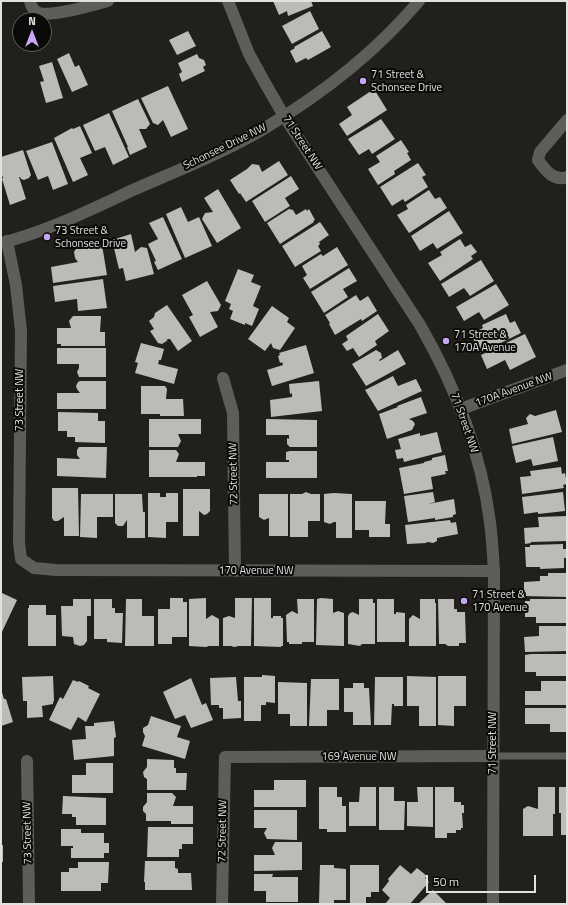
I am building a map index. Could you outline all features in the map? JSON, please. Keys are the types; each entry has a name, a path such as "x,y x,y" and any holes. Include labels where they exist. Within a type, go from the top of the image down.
{"street":[{"path":"31,4 37,13 48,14 108,1"},
{"name":"71 Street NW","path":"228,1 249,54 284,116 420,325 435,351 461,409 475,456 485,493 490,522 494,571 493,904"},
{"name":"Schonsee Drive NW","path":"4,242 57,224 101,205 234,144 264,128 284,116 335,80 361,59 402,21 419,1"},
{"path":"567,120 540,152 538,160 545,170 556,178 567,177"},
{"name":"73 Street NW","path":"4,242 16,285 21,331 19,542 21,559"},
{"name":"170A Avenue NW","path":"461,409 567,370"},
{"name":"72 Street NW","path":"223,378 233,413 236,571"},
{"name":"170 Avenue NW","path":"21,559 34,568 56,570 494,571"},
{"name":"169 Avenue NW","path":"225,757 494,756"},
{"name":"72 Street NW","path":"222,904 225,757"},
{"name":"73 Street NW","path":"27,761 29,904"}],"lane":[{"path":"494,756 567,756"}],"building":[{"path":"273,1 311,1 313,6 288,16 287,11 279,15"},
{"path":"310,11 319,29 292,44 282,26"},
{"path":"188,31 196,46 177,55 169,40"},
{"path":"322,31 331,47 308,60 306,58 296,63 290,51 295,48 294,47"},
{"path":"69,53 75,67 79,65 88,85 72,92 57,59"},
{"path":"197,54 199,58 204,60 206,65 203,67 205,71 182,82 179,74 182,72 178,63"},
{"path":"52,62 63,98 46,103 40,82 44,81 39,66"},
{"path":"168,86 188,129 171,137 163,120 158,125 153,123 141,98"},
{"path":"374,89 387,110 347,136 339,124 352,115 347,107"},
{"path":"138,99 150,124 146,129 139,129 147,147 130,155 112,111"},
{"path":"109,113 129,157 113,165 105,147 95,151 83,125"},
{"path":"381,119 395,139 372,154 369,149 359,155 348,139"},
{"path":"80,126 92,153 80,158 88,175 73,182 54,138 72,128 73,129"},
{"path":"401,140 409,152 407,153 411,160 394,171 395,174 378,185 368,169 380,162 376,156"},
{"path":"52,142 68,184 53,190 48,176 38,180 26,151"},
{"path":"23,150 31,175 29,178 24,180 19,177 26,199 10,205 2,179 1,157"},
{"path":"279,161 288,175 246,202 230,180 252,164 259,165 262,172"},
{"path":"418,163 426,175 422,177 428,187 405,202 403,199 392,206 380,187"},
{"path":"291,176 299,189 285,198 290,206 265,222 252,201"},
{"path":"218,189 241,228 217,243 202,219 205,213 213,212 204,198"},
{"path":"429,190 435,199 440,197 447,208 409,233 397,215 408,209 406,205"},
{"path":"181,207 188,222 199,217 212,246 185,258 166,214"},
{"path":"289,209 293,210 296,215 306,209 307,211 309,209 315,220 280,244 267,223"},
{"path":"449,211 463,233 437,249 433,243 420,251 411,236"},
{"path":"163,217 182,259 158,270 154,262 156,261 148,244 158,239 149,223"},
{"path":"320,222 329,235 319,242 320,244 318,246 321,251 295,267 282,246"},
{"path":"131,234 135,252 141,247 147,248 154,274 126,281 123,268 119,269 112,240"},
{"path":"460,239 465,247 471,244 477,252 471,256 473,259 440,281 428,263 442,255 440,252"},
{"path":"102,245 107,275 53,283 51,267 78,262 75,258 74,252 76,249"},
{"path":"337,247 348,265 310,289 303,278 307,275 302,266 321,254 323,256"},
{"path":"481,260 494,281 470,296 464,288 449,297 441,284"},
{"path":"349,268 357,281 343,289 348,297 324,313 311,292"},
{"path":"238,269 254,275 251,282 261,286 253,306 259,309 252,326 230,319 233,311 229,309 231,304 225,301"},
{"path":"103,279 107,308 78,311 77,299 55,302 53,286"},
{"path":"207,281 221,305 218,311 210,312 218,327 200,337 189,317 193,315 182,295"},
{"path":"496,284 509,305 484,320 479,312 464,321 456,307"},
{"path":"356,295 360,301 368,296 377,311 362,321 361,319 335,335 325,315"},
{"path":"167,305 192,341 178,351 170,339 166,339 168,340 162,344 158,343 150,331 154,329 149,321 154,317 155,313"},
{"path":"272,306 289,318 287,322 295,328 280,350 273,348 271,343 265,351 248,339"},
{"path":"378,314 389,331 375,341 377,345 359,357 353,348 347,351 342,344 348,340 346,336"},
{"path":"506,314 510,323 515,321 521,333 480,353 471,334 483,328 482,325"},
{"path":"73,316 101,316 100,332 105,332 105,346 61,346 61,344 57,344 57,328 71,328 69,321"},
{"path":"525,334 536,357 510,370 505,360 487,369 481,355"},
{"path":"141,343 164,349 161,360 159,360 158,364 178,369 174,384 135,373 138,363 135,362"},
{"path":"306,345 314,373 272,386 267,370 283,365 282,362 280,363 278,356 280,355 279,353"},
{"path":"57,348 106,348 106,377 79,377 77,372 79,364 57,364"},
{"path":"376,350 381,353 382,358 379,360 380,361 398,350 406,364 366,386 352,364"},
{"path":"393,376 398,386 416,379 422,391 378,411 365,390"},
{"path":"80,381 106,381 106,409 57,409 57,393 80,393 76,386"},
{"path":"319,381 322,411 271,417 270,400 292,397 292,393 290,394 289,384"},
{"path":"141,386 165,386 167,389 166,399 183,399 184,416 141,414"},
{"path":"421,397 427,413 409,419 415,424 412,430 387,439 379,414"},
{"path":"556,410 562,432 512,444 509,429 528,424 526,418 530,414 535,416"},
{"path":"58,412 98,413 98,421 105,421 105,443 75,442 75,437 67,437 67,431 58,431"},
{"path":"149,419 201,419 201,434 178,434 181,441 178,447 149,447"},
{"path":"266,419 317,420 317,447 290,447 287,444 287,438 289,439 289,435 266,435"},
{"path":"437,432 442,452 404,462 403,458 397,459 395,450 401,449 398,439 420,433 420,436"},
{"path":"553,437 558,461 533,466 531,459 516,463 512,446"},
{"path":"79,447 107,447 106,478 57,476 57,458 80,459 77,455 77,450"},
{"path":"149,450 176,450 179,454 176,462 205,462 205,476 149,477"},
{"path":"317,451 317,478 266,478 266,462 289,462 289,460 286,460 286,452"},
{"path":"445,455 448,471 445,471 446,474 431,477 433,489 404,494 399,468 424,463 432,460 432,458"},
{"path":"561,467 562,474 565,473 567,484 563,485 564,488 522,494 520,477 531,476 530,471"},
{"path":"52,488 78,488 79,536 64,536 64,517 58,521 54,521 52,518"},
{"path":"183,489 210,489 210,511 204,515 199,511 199,536 183,536"},
{"path":"306,492 311,494 320,494 320,521 308,521 308,537 290,537 290,494 302,494"},
{"path":"433,492 435,502 428,504 454,499 456,514 453,515 453,517 435,520 435,518 408,522 404,496"},
{"path":"563,492 565,511 524,514 522,497"},
{"path":"148,493 160,493 160,497 166,497 166,493 178,493 178,522 166,522 166,538 148,537"},
{"path":"81,494 113,494 113,517 97,517 97,538 80,537"},
{"path":"115,494 142,494 143,512 145,512 145,538 127,538 127,520 123,526 118,526 115,523"},
{"path":"259,494 288,494 288,536 269,536 269,518 264,520 259,517"},
{"path":"324,494 352,494 352,538 336,538 336,522 330,524 324,522"},
{"path":"355,501 386,501 385,524 390,524 390,537 369,537 369,530 355,530"},
{"path":"567,516 567,541 531,542 525,544 524,528 539,527 538,517"},
{"path":"450,520 451,523 456,522 458,534 437,538 437,541 433,543 426,542 427,543 407,544 405,525"},
{"path":"563,544 563,549 567,549 567,558 564,558 564,568 540,569 540,567 526,567 525,547 530,547 530,545"},
{"path":"548,573 567,573 567,597 524,596 524,582 540,581 540,576 548,576"},
{"path":"2,593 17,600 1,634 1,595"},
{"path":"170,598 183,598 183,602 187,602 187,637 172,637 172,644 158,644 158,609 170,609"},
{"path":"206,598 206,619 212,615 219,619 219,646 189,646 189,599"},
{"path":"235,598 252,598 251,646 223,646 223,618 229,616 235,618"},
{"path":"254,598 271,598 271,618 273,618 273,616 281,616 281,618 283,618 283,646 254,646"},
{"path":"73,599 91,599 91,616 87,616 87,641 84,645 80,646 74,644 73,637 62,636 61,606 73,606"},
{"path":"94,599 112,599 112,608 115,608 115,613 123,613 122,643 107,642 107,639 94,639"},
{"path":"126,599 142,599 142,616 154,616 154,646 125,646"},
{"path":"297,599 314,599 314,642 289,644 289,642 287,642 286,615 292,611 298,614"},
{"path":"317,599 333,599 333,613 338,611 344,613 344,646 316,645"},
{"path":"359,599 373,599 373,603 375,603 375,644 362,644 360,646 348,644 348,616 353,612 359,615"},
{"path":"377,599 394,599 394,614 396,614 396,612 405,613 405,642 377,642"},
{"path":"420,599 435,599 436,646 409,646 409,619 413,615 420,619"},
{"path":"438,599 454,599 454,609 457,609 457,612 465,612 466,643 459,643 459,646 439,644"},
{"path":"530,599 566,599 566,623 536,623 536,617 525,617 525,601 530,601"},
{"path":"29,605 46,605 46,615 56,615 56,646 28,646"},
{"path":"539,626 567,626 567,651 525,652 524,637 539,636"},
{"path":"567,654 567,676 536,676 536,672 525,672 525,655"},
{"path":"262,675 275,676 275,703 266,702 266,705 261,705 261,721 244,721 244,677 262,677"},
{"path":"53,676 53,704 42,706 43,717 27,718 27,701 23,701 22,677"},
{"path":"407,676 436,677 436,726 419,726 419,706 407,706"},
{"path":"438,676 466,676 466,706 454,706 454,726 438,725"},
{"path":"236,677 238,701 241,701 241,718 223,719 223,708 219,708 219,705 211,705 210,678"},
{"path":"375,677 403,677 403,706 394,706 394,704 392,704 391,725 374,725"},
{"path":"191,678 202,705 206,703 213,720 191,728 185,715 175,719 163,692"},
{"path":"311,679 339,679 339,710 327,710 327,726 309,726"},
{"path":"73,680 89,686 88,688 100,694 86,722 78,717 71,730 49,720 60,697 63,699"},
{"path":"541,681 567,681 567,705 525,705 525,691 541,691"},
{"path":"278,682 307,683 307,726 290,726 290,714 278,714"},
{"path":"353,683 364,683 364,688 369,688 371,725 353,725 353,712 344,712 344,688 353,688"},
{"path":"1,689 4,699 6,699 13,722 1,726"},
{"path":"525,708 567,708 567,732 550,732 550,724 525,724"},
{"path":"151,716 181,726 177,737 190,741 185,759 142,746 145,736 143,728 148,725"},
{"path":"114,721 116,737 114,738 114,756 74,760 72,740 86,739 85,726 94,726 94,723"},
{"path":"147,759 174,760 174,768 176,768 176,773 187,773 186,790 147,790 147,779 144,777 143,772 147,767"},
{"path":"86,763 113,763 113,793 72,793 72,775 86,775"},
{"path":"274,780 306,780 306,807 254,807 254,790 274,790"},
{"path":"319,787 337,787 337,797 342,797 342,806 346,806 346,832 327,832 327,829 319,829"},
{"path":"360,787 376,787 376,826 349,826 349,802 359,802"},
{"path":"379,787 394,787 394,801 405,801 404,830 379,830"},
{"path":"417,787 433,787 433,827 407,826 407,802 418,802"},
{"path":"435,787 454,787 454,802 461,802 461,805 464,805 464,813 462,813 463,828 461,828 461,830 456,830 456,833 447,833 447,838 435,838"},
{"path":"538,787 555,787 553,836 523,836 523,809 528,806 538,809"},
{"path":"559,787 567,787 567,835 561,835"},
{"path":"147,793 172,793 176,797 173,806 193,806 193,824 171,824 171,821 146,821 146,814 143,811 143,807 147,802"},
{"path":"63,796 106,798 106,825 76,825 76,817 72,817 72,814 62,814"},
{"path":"254,810 297,810 297,840 267,839 264,833 267,828 254,828"},
{"path":"148,827 193,827 193,844 182,844 182,849 179,849 179,857 147,857"},
{"path":"61,829 81,829 81,833 104,833 104,843 109,843 109,853 104,853 104,858 71,858 71,848 73,848 73,846 61,846"},
{"path":"275,842 302,842 302,870 254,871 254,855 275,855 272,848"},
{"path":"1,845 3,845 3,862 1,862"},
{"path":"145,861 175,861 175,868 178,869 178,873 191,873 192,890 145,890"},
{"path":"78,862 109,862 108,883 101,883 101,891 61,891 61,872 69,872 69,868 78,868"},
{"path":"320,865 334,865 334,868 346,869 346,900 334,900 334,904 319,904"},
{"path":"350,865 379,865 379,892 371,892 371,897 366,897 366,904 350,904"},
{"path":"400,865 411,874 417,868 427,876 425,878 429,882 410,904 385,904 390,898 382,890 389,881 388,879"},
{"path":"254,874 273,874 272,877 298,877 298,902 266,902 266,891 254,891"},
{"path":"433,890 447,904 418,904"}],"place":[{"name":"71 Street & Schonsee Drive","path":"363,81"},
{"name":"73 Street & Schonsee Drive","path":"47,237"},
{"name":"71 Street & 170A Avenue","path":"446,341"},
{"name":"71 Street & 170 Avenue","path":"464,601"}]}
